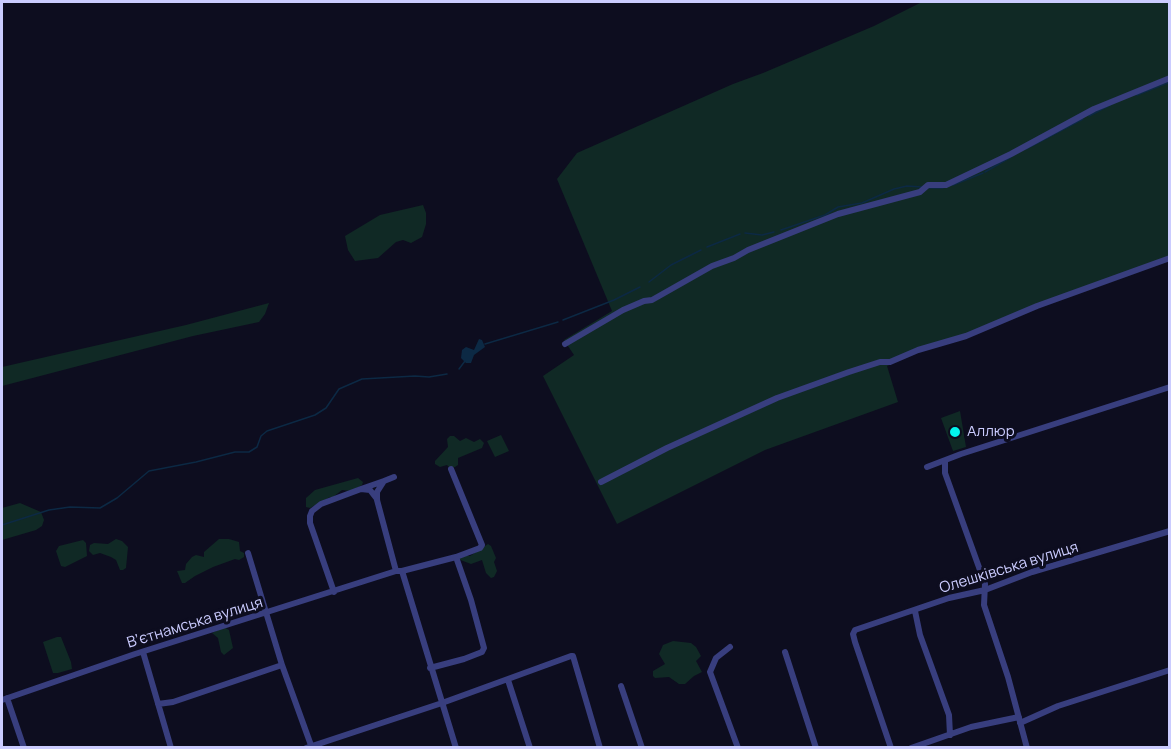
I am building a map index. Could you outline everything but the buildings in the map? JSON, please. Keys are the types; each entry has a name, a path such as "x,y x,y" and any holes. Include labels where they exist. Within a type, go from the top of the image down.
{"street":[{"path":"565,344 623,310 652,300 712,266 755,247 838,214 920,192 925,188 946,185 1094,109 1138,89 1153,86 1170,78"},
{"path":"601,482 777,398 849,372 880,362 890,362 918,350 966,336 1037,306 1170,258"},
{"path":"927,467 1170,387"},
{"path":"945,461 945,473 985,584 984,605 1008,677 1027,747"},
{"name":"Вʼєтнамська вулиця","path":"4,699 143,652 399,571 456,557 480,548 482,546 451,469"},
{"path":"334,592 310,523 310,516 315,507 321,504 394,477"},
{"path":"377,500 378,492 384,481"},
{"path":"360,489 370,490 377,500 456,747"},
{"name":"Олешківська вулиця","path":"891,747 855,642 853,634 855,630 949,598 985,590 1032,572 1170,531"},
{"path":"248,553 310,747 573,657 600,747"},
{"path":"430,668 484,651 471,600 456,557"},
{"path":"915,610 920,635 949,715 950,735"},
{"path":"729,647 716,658 710,672 737,747"},
{"path":"143,652 171,747"},
{"path":"785,652 816,747"},
{"path":"158,704 174,702 282,665"},
{"path":"911,747 971,728 1019,720 1058,705 1170,670"},
{"path":"508,680 530,747"},
{"path":"621,686 642,747"},
{"path":"4,699 24,747"}],"green space":[{"path":"922,2 1169,2 1169,261 937,344 887,366 898,402 765,450 617,524 543,376 574,355 564,340 612,311 557,179 577,153 733,84 874,26"},
{"path":"423,205 426,224 422,237 411,243 403,240 396,242 378,258 355,261 348,250 345,236 380,215"},
{"path":"269,303 259,322 193,336 2,386 2,367 186,325"},
{"name":"Аллюр","path":"960,411 966,447 953,451 941,418"},
{"path":"501,435 509,451 495,457 487,441"},
{"path":"450,436 460,441 466,438 474,442 480,439 484,443 482,448 458,458 458,465 455,467 450,468 447,465 440,467 435,464 435,461 448,447 447,439"},
{"path":"358,478 363,482 362,485 351,491 342,490 310,508 306,507 306,498 315,490"},
{"path":"20,503 41,512 44,520 42,526 2,540 2,508"},
{"path":"116,539 128,547 126,568 123,570 120,570 116,560 111,557 100,553 93,555 89,551 90,545 94,543 108,544"},
{"path":"219,539 239,542 240,551 244,553 244,557 213,567 182,583 177,571 185,570 186,564 192,557 196,555 204,557 204,552"},
{"path":"83,540 86,543 87,556 65,567 61,566 56,551 59,546"},
{"path":"488,544 496,558 494,562 497,571 491,578 486,573 482,560 471,564 458,559 464,555 470,556"},
{"path":"224,627 229,630 233,648 224,655 221,652 218,638 212,633"},
{"path":"61,637 72,669 53,673 43,642"},
{"path":"673,641 691,643 701,656 696,661 702,672 685,684 679,684 669,677 655,678 653,676 653,671 665,664 659,654 663,645"}],"water":[{"path":"479,339 485,347 474,355 471,363 466,363 461,358 462,350 466,347 474,350"}],"waterway":[{"path":"1137,95 1170,82"},
{"path":"1089,116 1110,105"},
{"path":"1026,149 1083,119"},
{"path":"985,172 1011,157"},
{"path":"953,185 983,173"},
{"path":"781,230 825,215 838,207 862,203 894,189 907,186 922,187"},
{"path":"929,188 943,188"},
{"path":"745,233 762,235 774,232"},
{"path":"707,247 740,234"},
{"path":"649,282 671,265 701,250"},
{"path":"563,320 640,287"},
{"path":"485,344 558,322"},
{"path":"459,369 465,361"},
{"path":"2,525 49,510 70,507 100,508 117,498 149,471 235,452 249,452 257,447 261,436 267,431 315,415 326,408 339,389 362,379 429,377 447,374"}],"place":[{"name":"Аллюр","path":"955,432"}]}
